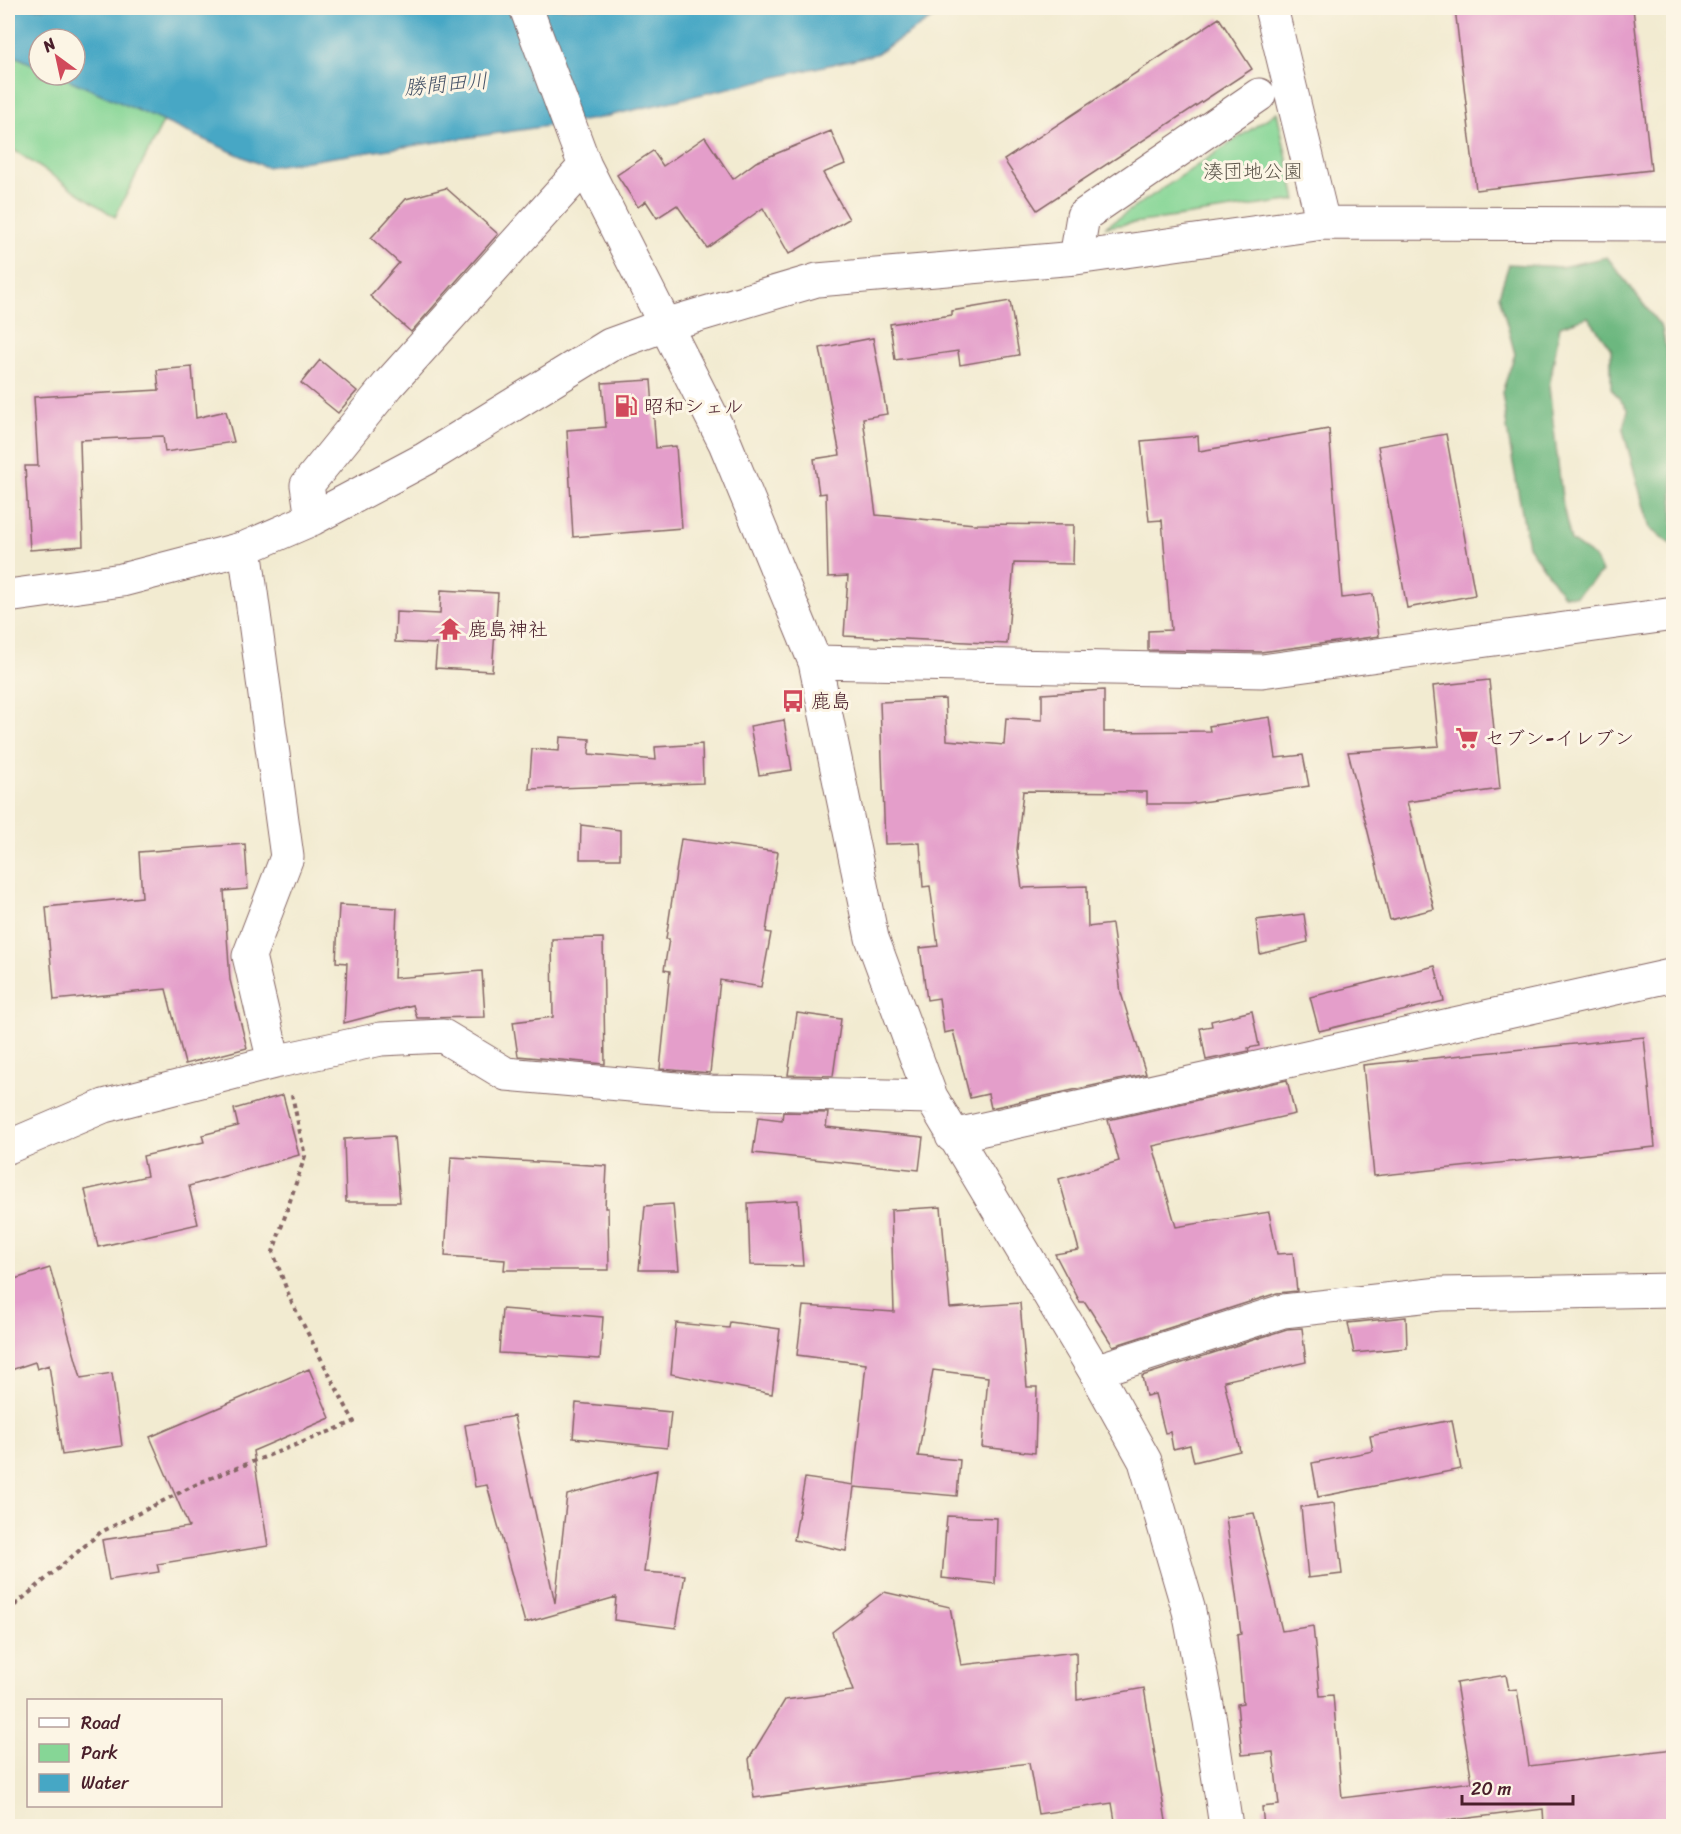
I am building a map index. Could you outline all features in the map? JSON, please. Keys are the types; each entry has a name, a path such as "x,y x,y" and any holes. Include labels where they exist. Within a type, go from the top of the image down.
{"street":[{"path":"526,8 581,154 725,443 815,662 872,938 931,1097 952,1136 1095,1371 1145,1461 1189,1611 1210,1722 1226,1827"},
{"path":"1271,8 1323,223"},
{"path":"1076,258 1083,216 1259,94"},
{"path":"312,519 307,485 581,154"},
{"path":"8,596 122,580 245,548 312,519 425,459 610,345 665,325 817,280 1076,258 1323,223 1674,224"},
{"path":"245,548 287,857 249,956 279,1061"},
{"path":"815,662 1262,671 1674,614"},
{"path":"952,1136 1674,975"},
{"path":"8,1147 104,1106 279,1061 381,1040 443,1036 506,1074 711,1092 931,1097"},
{"path":"1095,1371 1283,1311 1440,1294 1674,1290"}],"path":[{"path":"8,1611 101,1532 201,1482 354,1422 290,1299 273,1252 305,1156 279,1061"}],"green space":[{"path":"8,8 221,8 115,217 8,146"},
{"name":"湊団地公園","path":"1277,112 1296,200 1105,227"},
{"path":"1607,257 1662,328 1673,387 1673,545 1650,529 1623,430 1628,410 1611,388 1611,349 1588,317 1560,326 1549,387 1563,506 1571,541 1594,557 1602,572 1576,596 1563,595 1528,546 1502,392 1515,354 1499,295 1509,264 1561,267"}],"water":[{"name":"勝間田川","path":"8,8 949,8 876,54 595,119 266,167 85,87 87,87 87,27 27,27 27,62 8,53"}],"building":[{"path":"1455,8 1633,8 1651,170 1476,190"},
{"path":"1219,18 1252,69 1037,210 1004,160"},
{"path":"831,131 845,164 823,173 849,219 789,254 763,208 707,248 677,205 657,218 646,201 638,207 617,175 653,151 663,166 705,137 733,179 756,162"},
{"path":"446,188 498,234 411,332 370,296 399,263 371,238 406,199"},
{"path":"1010,301 1019,355 960,365 958,351 895,360 890,324 952,315 952,311"},
{"path":"873,338 887,414 863,418 876,515 975,524 1074,525 1073,564 1014,563 1007,644 844,636 848,576 828,577 826,493 819,494 814,459 840,455 820,348"},
{"path":"320,360 357,391 338,413 301,383"},
{"path":"192,367 196,418 226,411 234,442 165,452 163,436 80,440 83,546 30,550 25,466 38,466 34,397 159,390 157,370"},
{"path":"651,380 656,448 676,446 682,528 573,537 567,430 606,427 602,383"},
{"path":"1329,429 1342,598 1373,594 1379,636 1261,652 1148,650 1148,631 1171,630 1162,520 1149,521 1141,441 1198,436 1199,451"},
{"path":"1446,434 1475,595 1407,608 1378,446"},
{"name":"鹿島神社","path":"441,590 498,593 492,671 435,668 437,644 395,642 396,612 440,614"},
{"path":"1489,680 1500,789 1407,802 1434,909 1390,920 1348,752 1439,746 1433,686"},
{"path":"1104,690 1104,732 1210,731 1209,726 1270,717 1276,758 1303,755 1309,786 1188,804 1147,804 1147,792 1023,791 1017,850 1022,888 1087,886 1088,927 1112,924 1121,993 1146,1074 991,1108 988,1094 970,1098 953,1031 944,1033 939,998 927,1000 920,948 938,946 930,886 923,887 920,843 885,844 880,702 945,699 947,740 1004,745 1006,718 1042,720 1042,694"},
{"path":"784,720 792,770 759,775 750,726"},
{"path":"560,737 590,739 589,754 656,760 655,747 702,744 703,783 529,789 532,749 559,751"},
{"path":"581,825 620,830 620,859 580,859"},
{"path":"681,839 778,852 766,932 771,933 761,987 720,980 710,1073 660,1069 670,971 664,970 669,939 666,939"},
{"path":"245,844 248,889 224,891 230,980 247,1048 185,1064 166,989 54,1000 46,907 142,897 139,852"},
{"path":"339,905 397,908 394,978 482,971 485,1017 417,1018 413,1005 344,1023 347,963 336,962"},
{"path":"1304,914 1308,942 1260,954 1256,920"},
{"path":"603,938 605,1064 518,1056 513,1022 553,1017 552,939"},
{"path":"1435,966 1444,1001 1319,1031 1310,997"},
{"path":"1252,1011 1259,1046 1248,1048 1249,1051 1206,1060 1200,1028 1212,1026 1211,1021"},
{"path":"797,1013 841,1019 833,1076 788,1075"},
{"path":"1644,1037 1655,1147 1374,1176 1363,1065"},
{"path":"1287,1080 1295,1114 1153,1146 1176,1227 1269,1212 1277,1254 1293,1253 1297,1291 1277,1293 1113,1346 1085,1302 1080,1302 1055,1254 1079,1250 1059,1179 1119,1161 1108,1120"},
{"path":"283,1095 299,1155 189,1186 198,1224 98,1247 85,1190 147,1176 143,1156 204,1142 202,1135 238,1126 234,1109"},
{"path":"783,1112 828,1113 826,1127 923,1137 919,1170 753,1153 758,1117 782,1120"},
{"path":"394,1136 400,1202 346,1202 344,1139"},
{"path":"451,1157 607,1166 605,1208 608,1208 609,1270 504,1270 505,1260 445,1256"},
{"path":"798,1200 803,1266 750,1265 748,1203"},
{"path":"673,1204 679,1270 639,1270 645,1206"},
{"path":"941,1207 950,1308 1020,1303 1027,1387 1037,1387 1035,1453 982,1447 988,1377 933,1370 918,1456 960,1460 957,1496 854,1487 846,1551 794,1540 805,1478 853,1485 866,1364 797,1355 803,1306 894,1312 891,1210"},
{"path":"50,1268 81,1378 112,1373 122,1446 62,1455 49,1365 37,1369 35,1362 8,1371 8,1281"},
{"path":"502,1309 603,1317 600,1359 499,1353"},
{"path":"1406,1317 1407,1348 1354,1353 1348,1323"},
{"path":"730,1322 780,1329 772,1394 671,1374 676,1323 729,1328"},
{"path":"1302,1328 1306,1362 1224,1381 1240,1451 1194,1462 1190,1445 1173,1449 1170,1432 1165,1433 1155,1394 1146,1396 1142,1376 1287,1329"},
{"path":"309,1369 330,1418 253,1451 268,1546 157,1564 159,1572 109,1580 102,1540 189,1527 150,1437"},
{"path":"576,1403 671,1412 667,1448 573,1438"},
{"path":"514,1416 555,1603 567,1495 657,1470 644,1572 685,1575 676,1628 614,1620 616,1597 525,1623 487,1485 475,1487 465,1425"},
{"path":"1452,1420 1461,1469 1318,1497 1312,1463 1373,1451 1370,1436"},
{"path":"1334,1503 1342,1574 1308,1578 1301,1507"},
{"path":"1254,1513 1282,1631 1313,1626 1320,1696 1333,1695 1342,1798 1472,1782 1456,1683 1506,1675 1509,1690 1517,1689 1529,1766 1674,1749 1674,1827 1544,1827 1543,1809 1396,1827 1264,1827 1262,1807 1279,1805 1273,1752 1242,1755 1237,1704 1243,1703 1237,1635 1241,1634 1226,1517"},
{"path":"947,1516 997,1518 995,1584 942,1578"},
{"path":"884,1592 950,1607 961,1665 1076,1652 1077,1700 1144,1688 1167,1827 1116,1827 1112,1803 1038,1814 1029,1763 754,1798 749,1759 785,1700 853,1691 832,1632"}],"place":[{"name":"昭和シェル","path":"626,406"},
{"name":"鹿島神社","path":"450,629"},
{"name":"鹿島","path":"793,701"},
{"name":"セブン-イレブン","path":"1467,738"}]}
